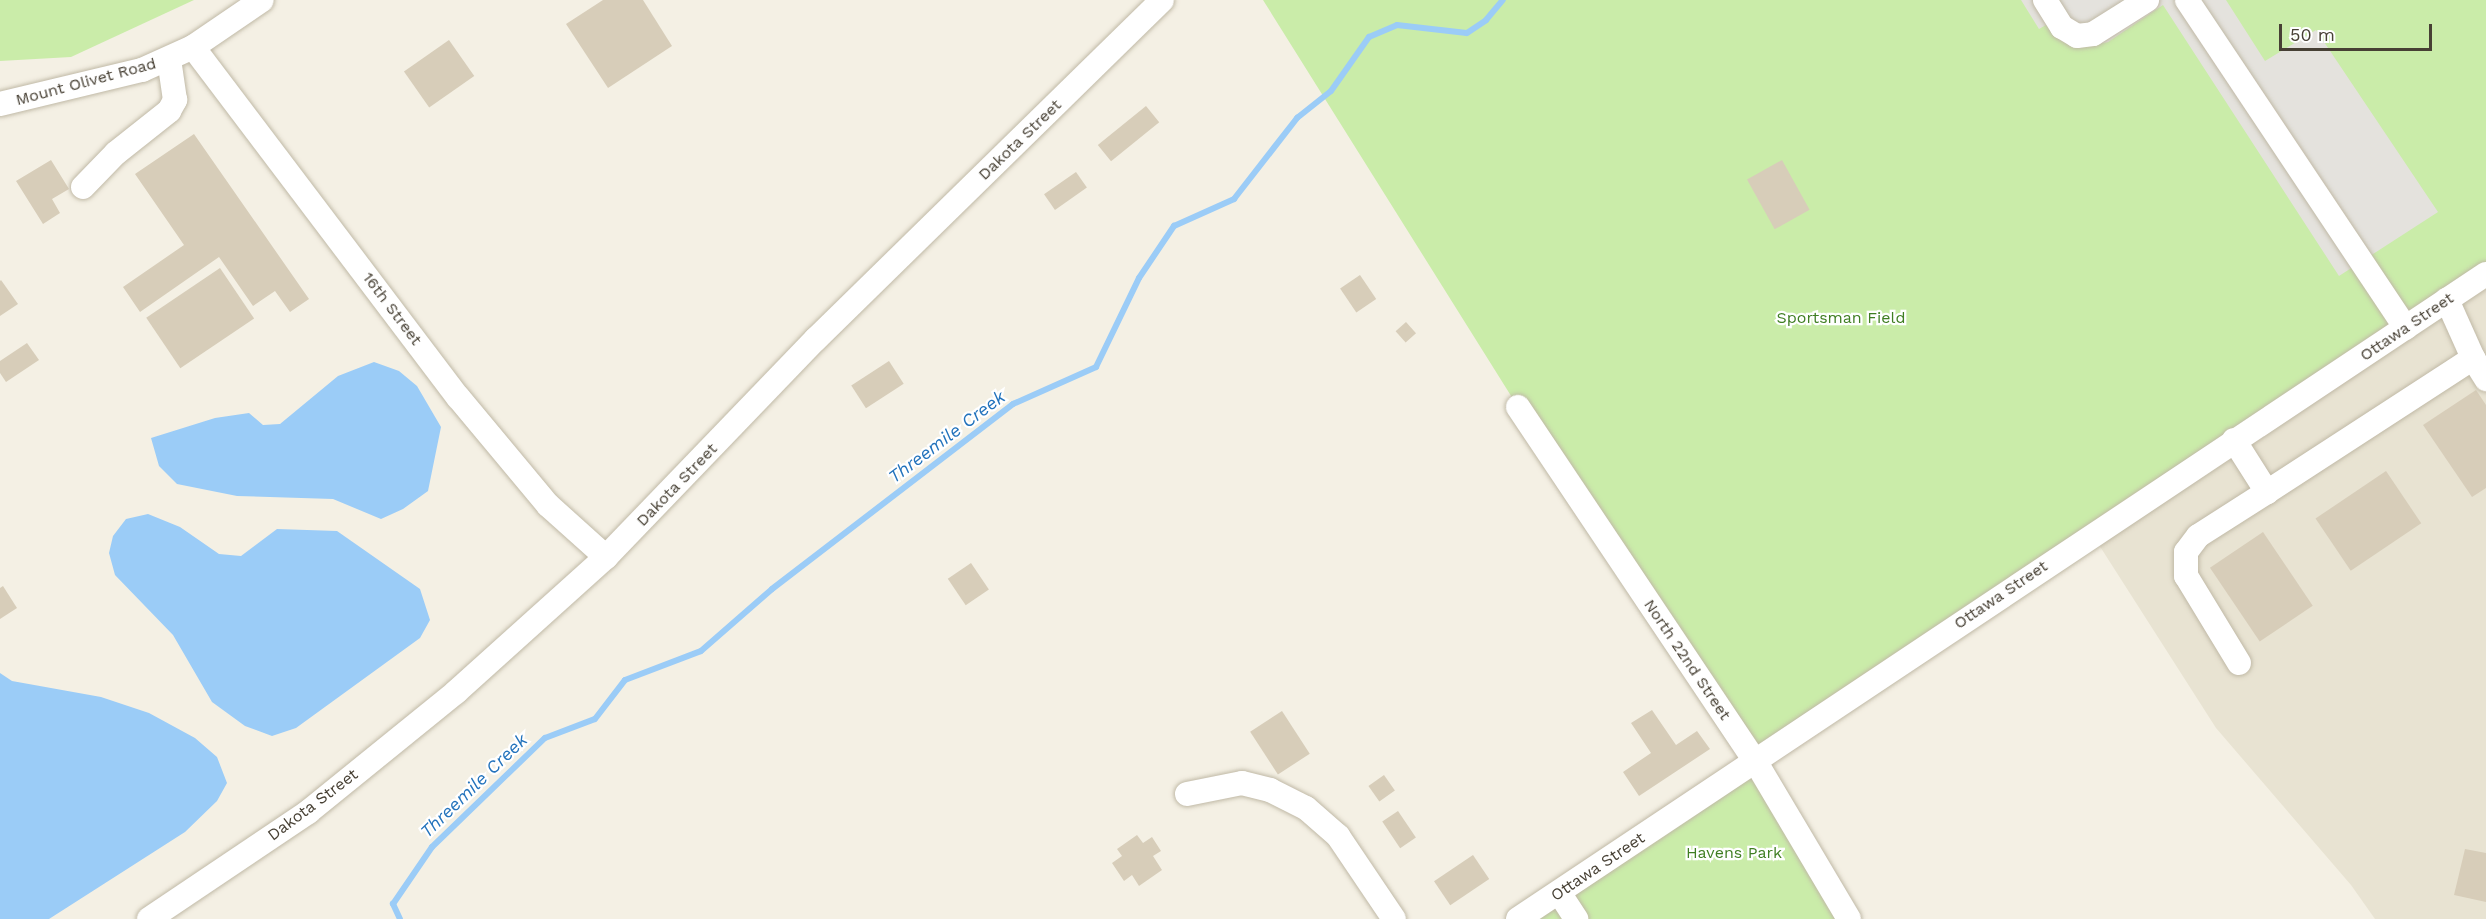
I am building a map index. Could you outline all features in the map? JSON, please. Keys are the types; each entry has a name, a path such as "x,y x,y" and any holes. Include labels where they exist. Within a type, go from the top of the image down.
{"street":[{"name":"Mount Olivet Road","path":"0,104 142,70 193,47 262,0"},
{"name":"Dakota Street","path":"149,919 308,812 456,692 606,557 816,339 1162,0"},
{"path":"2045,0 2062,27 2077,36 2093,34 2147,0"},
{"path":"2187,0 2406,328"},
{"name":"16th Street","path":"193,47 458,397 548,505 606,557"},
{"path":"83,187 116,153 169,111 175,100 169,59"},
{"name":"Ottawa Street","path":"1518,919 1560,894 1754,759 2486,274"},
{"path":"2447,300 2473,358 2486,379"},
{"path":"2239,663 2186,576 2186,552 2198,536 2473,358"},
{"name":"North 22nd Street","path":"1518,406 1754,759 1849,919"},
{"path":"2234,440 2267,492"},
{"path":"1187,795 1242,783 1270,790 1306,808 1338,836 1394,919"},
{"path":"1560,894 1576,919"}],"shaded area":[{"path":"2021,0 2226,0 2265,61 2316,30 2438,212 2339,276 2163,5 2108,42 2094,45 2053,21 2039,29"},
{"path":"2486,274 2486,919 2375,919 2351,885 2216,728 2092,534"}],"green space":[{"path":"0,0 194,0 71,57 0,61"},
{"name":"Sportsman Field","path":"1263,0 2486,0 2486,274 1754,759 1849,919 1518,919 1753,760 1518,407"}],"water":[{"path":"374,362 399,371 417,386 441,427 428,491 403,509 381,519 333,499 237,496 177,484 159,466 151,438 215,418 249,413 263,425 280,424 338,376"},
{"path":"148,514 180,527 219,554 241,556 277,529 337,531 420,589 430,620 420,638 296,728 272,736 245,726 212,702 173,635 115,575 109,553 113,536 126,519"},
{"path":"0,673 12,681 101,697 149,713 195,738 217,757 227,783 217,801 185,832 49,919 0,919"}],"building":[{"path":"603,0 643,0 672,46 608,88 566,24"},
{"path":"449,40 474,76 429,108 404,72"},
{"path":"1146,106 1159,122 1111,161 1098,145"},
{"path":"194,134 309,299 290,312 275,291 253,306 219,257 140,312 123,287 184,245 135,174"},
{"path":"51,160 69,189 52,199 60,213 43,224 16,181"},
{"path":"1782,160 1810,210 1775,229 1747,179"},
{"path":"1076,172 1087,188 1055,210 1044,194"},
{"path":"220,268 254,319 180,368 146,318"},
{"path":"1360,275 1376,299 1356,312 1340,288"},
{"path":"0,281 18,304 0,316"},
{"path":"1406,322 1416,333 1406,343 1396,331"},
{"path":"27,343 39,360 6,382 0,373 0,361"},
{"path":"889,361 904,384 866,408 851,386"},
{"path":"2476,390 2486,405 2486,488 2472,497 2423,425"},
{"path":"2386,471 2421,523 2351,571 2316,519"},
{"path":"2263,532 2313,606 2260,642 2210,568"},
{"path":"971,563 989,590 966,605 948,579"},
{"path":"3,586 17,608 0,619 0,588"},
{"path":"1652,710 1676,745 1697,731 1710,749 1639,796 1623,772 1651,753 1631,723"},
{"path":"1282,711 1310,754 1278,774 1250,732"},
{"path":"1384,775 1395,791 1379,801 1368,786"},
{"path":"1398,811 1416,838 1400,848 1382,822"},
{"path":"1137,835 1143,843 1152,837 1161,851 1153,856 1162,870 1139,886 1132,875 1124,881 1112,863 1122,856 1117,849"},
{"path":"2465,849 2486,853 2486,902 2454,895"},
{"path":"1473,855 1489,879 1450,905 1434,881"}],"waterway":[{"name":"Threemile Creek","path":"400,919 393,904 432,847 545,738 595,719 625,680 701,651 772,589 1013,404 1096,367 1139,278 1174,226 1234,199 1297,118 1331,91 1369,37 1397,25 1467,33 1486,20 1503,0"}],"park label":[{"name":"Havens Park","path":"1734,853"}]}
